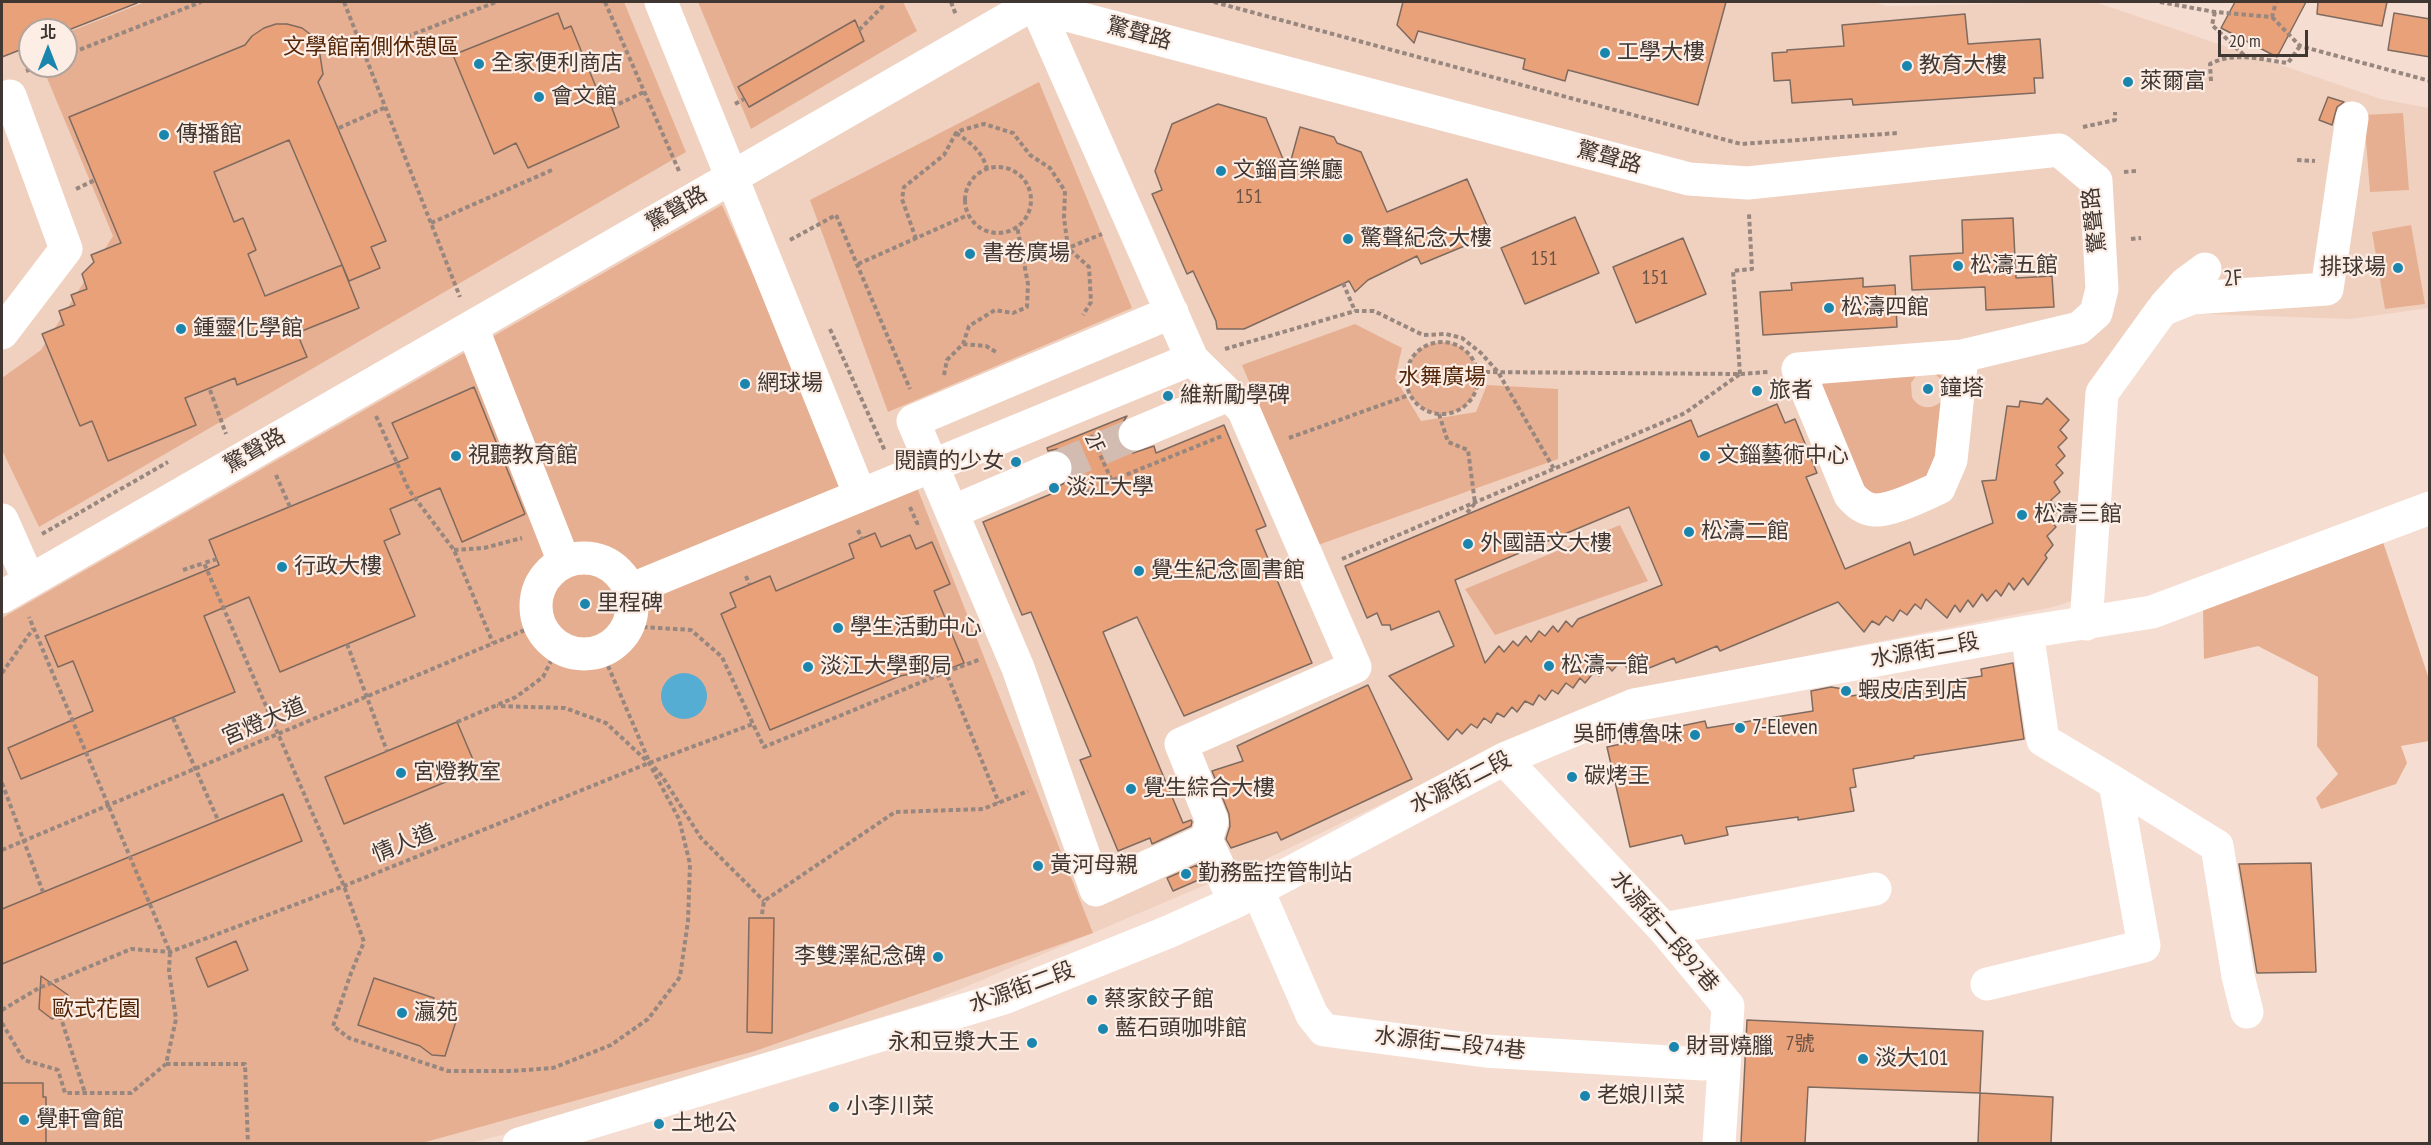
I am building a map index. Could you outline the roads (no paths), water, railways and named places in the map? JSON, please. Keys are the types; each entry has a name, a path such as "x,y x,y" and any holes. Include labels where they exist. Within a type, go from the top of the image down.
{"street":[{"path":"661,2 860,495"},
{"path":"1035,3 1172,312 1192,358 1243,409 1355,667 1181,744 1212,821 1206,840 1096,890 1018,668 914,421 1172,312"},
{"name":"驚聲路","path":"10,589 236,463 1035,3 1067,15 1689,179 1748,183 2059,150 2096,181 2102,289 2096,313 2079,328 1962,356 1798,369 1850,495 1859,505 1874,510 1903,504 1939,488 1951,460 1962,356"},
{"path":"2,333 66,249 4,89"},
{"path":"2086,624 2102,393 2162,310 2192,298 2327,289 2352,118"},
{"name":"2F","path":"2162,310 2195,276 2267,276 2267,264"},
{"path":"472,327 564,562"},
{"path":"630,590 1192,358"},
{"path":"1135,434 1228,395"},
{"path":"952,512 1055,468"},
{"name":"水源街二段","path":"519,1143 1004,998 1168,932 1246,896 1504,759 1634,705 2027,632 2152,612 2430,508"},
{"path":"2,520 10,589"},
{"path":"587,558 609,564 626,580 630,590 633,605 631,620 625,633 615,644 602,652 587,655 572,653 549,636 536,610 537,596 543,582 552,570 564,562 587,558"},
{"path":"2027,632 2043,740 2217,846 2238,976 2247,1012"},
{"name":"水源街二段92巷","path":"1504,759 1664,928 1728,1006 1719,1143"},
{"path":"1987,984 2144,946 2115,783"},
{"path":"1206,840 1246,896"},
{"path":"1664,928 1875,890"},
{"name":"水源街二段74巷","path":"1246,896 1312,1015 1324,1030 1485,1051 1703,1064 1725,1049"}],"water":[{"path":"684,673 693,674 701,679 706,687 706,705 701,713 693,718 684,719 675,718 667,713 662,705 661,696 662,687 667,679 675,674"}],"tunnel":[{"path":"1055,468 1135,434"}],"place":[{"name":"工學大樓","path":"1605,53"},
{"name":"全家便利商店","path":"479,64"},
{"name":"教育大樓","path":"1907,66"},
{"name":"萊爾富","path":"2128,82"},
{"name":"會文館","path":"539,97"},
{"name":"傳播館","path":"164,135"},
{"name":"文錙音樂廳","path":"1221,171"},
{"name":"驚聲紀念大樓","path":"1348,239"},
{"name":"書卷廣場","path":"970,254"},
{"name":"松濤五館","path":"1958,266"},
{"name":"排球場","path":"2398,268"},
{"name":"松濤四館","path":"1829,308"},
{"name":"鍾靈化學館","path":"181,329"},
{"name":"網球場","path":"745,384"},
{"name":"鐘塔","path":"1928,389"},
{"name":"旅者","path":"1757,391"},
{"name":"維新勵學碑","path":"1168,396"},
{"name":"視聽教育館","path":"456,456"},
{"name":"文錙藝術中心","path":"1705,456"},
{"name":"閱讀的少女","path":"1016,462"},
{"name":"淡江大學","path":"1054,488"},
{"name":"松濤三館","path":"2022,515"},
{"name":"松濤二館","path":"1689,532"},
{"name":"外國語文大樓","path":"1468,544"},
{"name":"行政大樓","path":"282,567"},
{"name":"覺生紀念圖書館","path":"1139,571"},
{"name":"里程碑","path":"585,604"},
{"name":"學生活動中心","path":"838,628"},
{"name":"松濤一館","path":"1549,666"},
{"name":"淡江大學郵局","path":"808,667"},
{"name":"蝦皮店到店","path":"1846,691"},
{"name":"7-Eleven","path":"1740,728"},
{"name":"吳師傅魯味","path":"1695,735"},
{"name":"宮燈教室","path":"401,773"},
{"name":"碳烤王","path":"1572,777"},
{"name":"覺生綜合大樓","path":"1131,789"},
{"name":"黃河母親","path":"1038,866"},
{"name":"勤務監控管制站","path":"1186,874"},
{"name":"李雙澤紀念碑","path":"938,957"},
{"name":"蔡家餃子館","path":"1092,1000"},
{"name":"瀛苑","path":"402,1013"},
{"name":"藍石頭咖啡館","path":"1103,1029"},
{"name":"永和豆漿大王","path":"1032,1043"},
{"name":"財哥燒臘","path":"1674,1047"},
{"name":"淡大101","path":"1863,1059"},
{"name":"老娘川菜","path":"1585,1096"},
{"name":"小李川菜","path":"834,1107"},
{"name":"覺軒會館","path":"24,1120"},
{"name":"土地公","path":"659,1124"}],"park label":[{"name":"文學館南側休憩區","path":"371,48"},
{"name":"水舞廣場","path":"1442,378"},
{"name":"歐式花園","path":"96,1010"}]}
